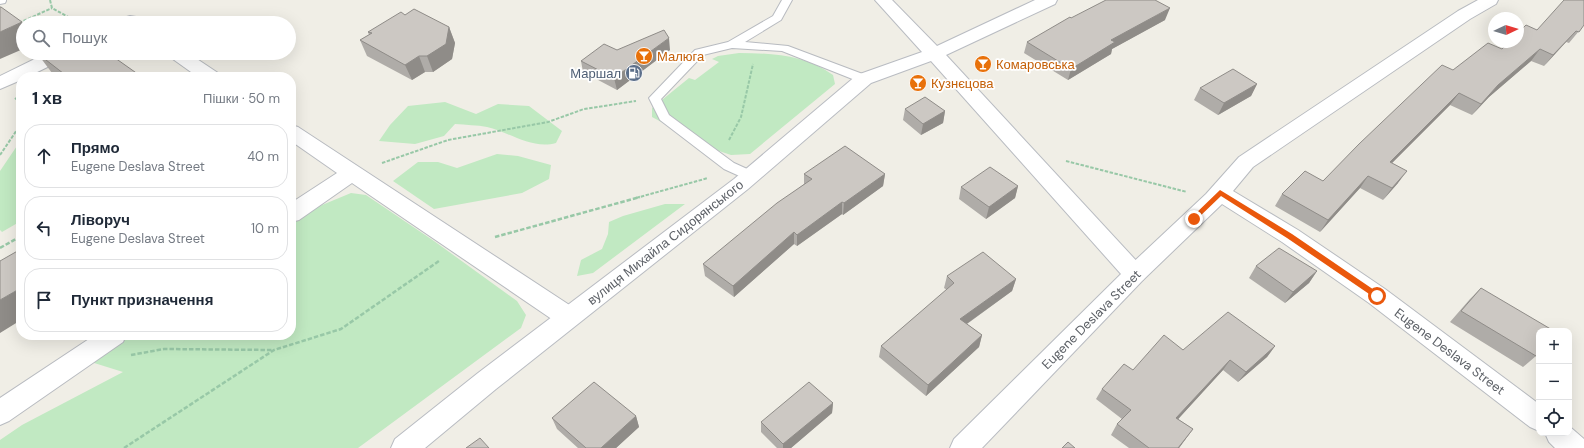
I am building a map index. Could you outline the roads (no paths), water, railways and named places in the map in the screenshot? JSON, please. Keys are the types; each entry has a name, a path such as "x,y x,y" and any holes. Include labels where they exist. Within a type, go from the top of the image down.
{"street":[{"path":"883,0 1135,274"},
{"name":"вулиця Михайла Сидорянського","path":"405,448 568,317 751,176 864,79 934,54 1049,0"},
{"name":"Eugene Deslava Street","path":"964,448 1135,274 1217,196 1246,162 1464,15 1490,0"},
{"path":"21,72 47,60"},
{"path":"186,60 204,72"},
{"path":"0,82 16,75"},
{"path":"296,135 460,247 568,317"},
{"path":"296,211 351,173"},
{"name":"Eugene Deslava Street","path":"1217,196 1290,236 1377,296 1536,417"},
{"path":"0,413 120,345"},
{"path":"1561,436 1574,448"}],"lane":[{"path":"732,45 777,18 787,0"},
{"path":"751,176 730,166 664,117 655,98 699,52 732,45 757,45 784,48 864,79"}],"place":[{"name":"Малюга","path":"644,56"},
{"name":"Комаровська","path":"983,64"},
{"name":"Маршал","path":"634,73"},
{"name":"Кузнєцова","path":"918,83"}]}
